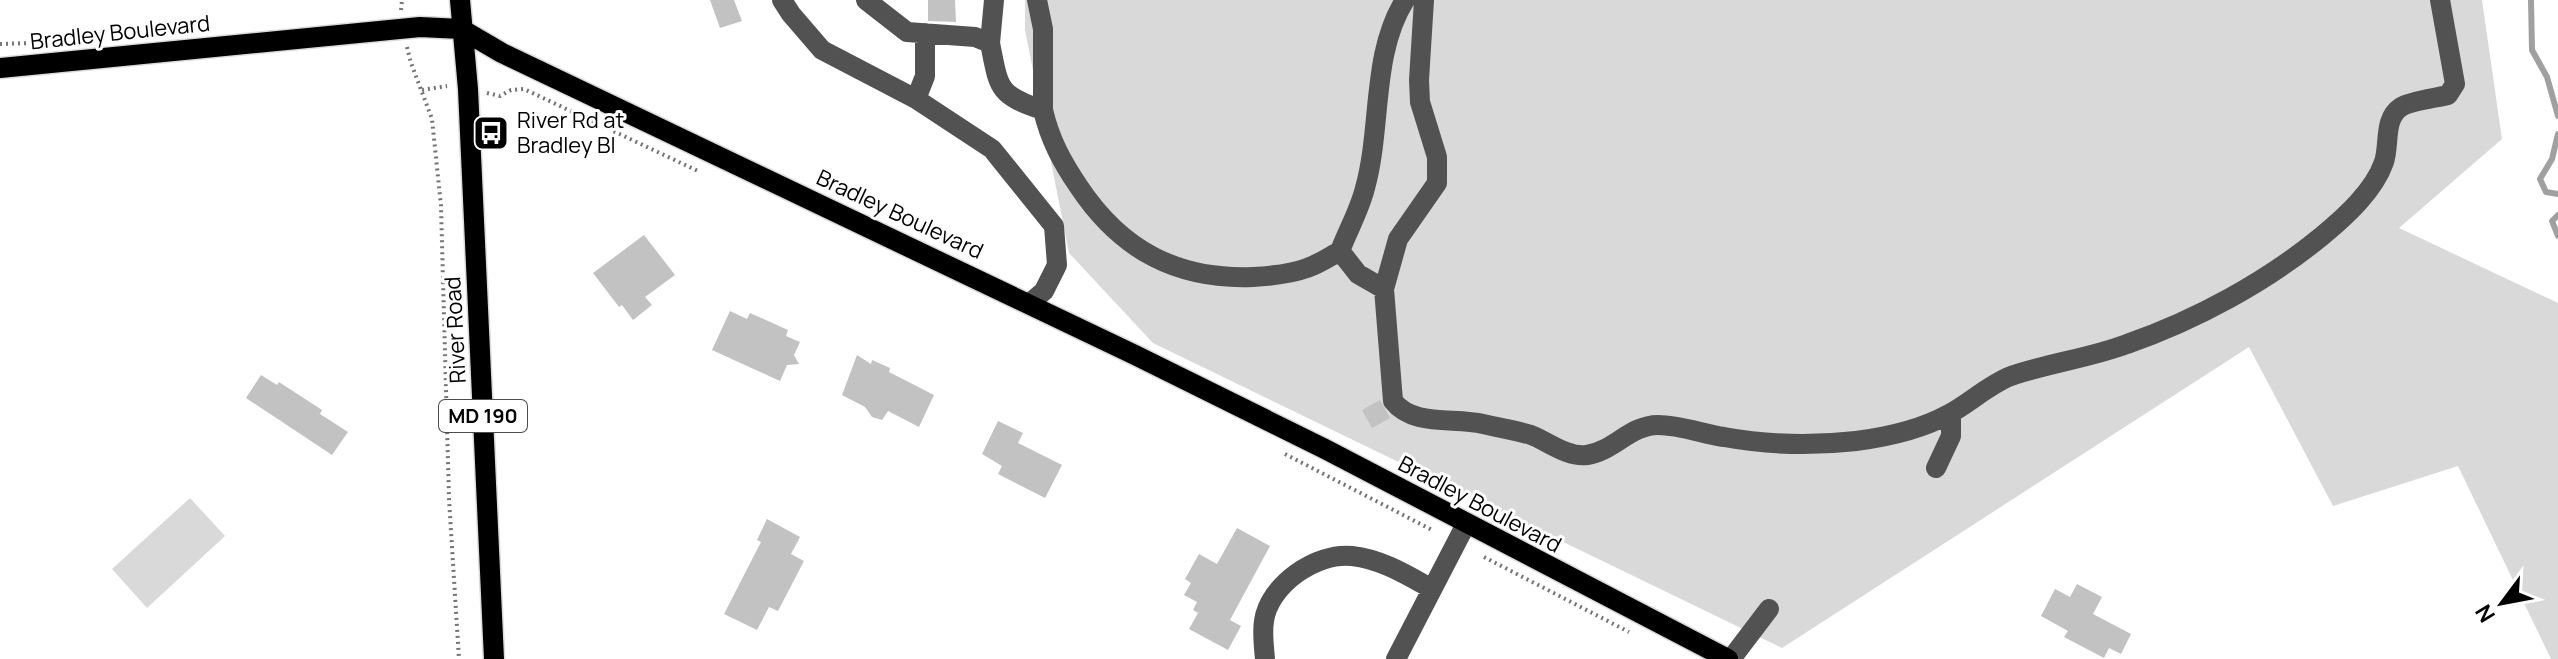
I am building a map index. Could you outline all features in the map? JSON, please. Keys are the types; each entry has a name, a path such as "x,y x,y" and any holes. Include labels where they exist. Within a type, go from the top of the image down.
{"main road":[{"name":"River Road","path":"460,0 468,89 494,659"},
{"name":"Bradley Boulevard","path":"0,68 404,29 461,29 502,53 1030,303 1325,449 1461,533 1730,659"}],"street":[{"path":"782,0 822,50 916,99 992,149 1054,226 1057,265 1044,291 1030,303"},
{"path":"866,0 907,32 975,37 990,43"},
{"path":"994,0 990,43 997,80 1006,94 1043,110"},
{"path":"1037,0 1043,29 1043,110 1048,134 1092,206 1123,238 1160,261 1201,275 1271,276 1307,268 1340,251 1365,188 1386,50 1397,13 1405,0"},
{"path":"1424,0 1420,102 1437,157 1437,183 1398,239 1384,289 1393,401 1401,412 1422,418 1473,422 1529,435 1574,455 1586,455 1610,447 1637,429 1659,425 1726,438 1787,445 1858,441 1922,427 1951,413 2008,377 2127,345 2211,308 2321,237 2347,213 2375,182 2385,161 2392,116 2403,105 2448,95 2455,84 2440,0"},
{"path":"916,99 925,76 925,33"},
{"path":"1340,251 1358,274 1384,289"},
{"path":"1936,468 1951,436 1951,413"},
{"path":"1396,659 1461,533"},
{"path":"1265,659 1264,619 1278,591 1300,568 1324,559 1348,555 1372,560 1432,589"},
{"path":"1730,659 1769,609"}],"path":[{"path":"402,0 401,12 411,63 432,119 441,206 449,499 459,659"},
{"path":"422,90 450,85 500,96 511,90 524,89 677,163 702,172"},
{"path":"1279,451 1461,533 1637,636"}],"shaded area":[{"path":"1025,0 2482,0 2502,139 2399,228 2558,303 2558,659 2551,659 2458,466 2333,506 2249,347 1782,648 1153,343 1069,253 1025,30"},
{"path":"190,498 225,536 147,608 112,569"}],"building":[{"path":"710,0 734,0 742,21 720,28"},
{"path":"928,0 955,0 956,22 928,21"},
{"path":"644,235 675,275 645,297 652,305 633,320 593,273"},
{"path":"730,311 747,319 750,313 788,330 786,336 800,342 794,355 799,364 787,365 780,381 712,350"},
{"path":"857,355 871,364 872,360 890,368 889,372 934,395 919,427 888,411 882,420 872,417 865,407 842,395"},
{"path":"261,375 277,385 279,382 322,410 320,414 348,432 332,455 246,398"},
{"path":"1380,400 1390,418 1372,428 1362,410"},
{"path":"998,421 1023,433 1018,443 1062,465 1045,498 998,474 1002,466 982,454"},
{"path":"767,519 800,537 791,554 804,561 778,611 769,607 757,630 724,614 761,542 757,540"},
{"path":"1237,528 1270,546 1230,620 1241,626 1228,650 1189,629 1198,613 1193,610 1197,602 1184,595 1191,583 1185,579 1199,554 1217,564"},
{"path":"2077,584 2102,597 2093,614 2131,634 2121,654 2109,648 2104,658 2064,637 2068,631 2041,616 2055,589 2070,597"}],"waterway":[{"path":"2531,0 2532,50 2547,77 2558,116"},
{"path":"2558,134 2552,159 2540,179 2546,192 2558,194"},
{"path":"2558,215 2552,221 2558,236"}],"place":[{"name":"River Rd at Bradley Bl","path":"491,133"}]}
